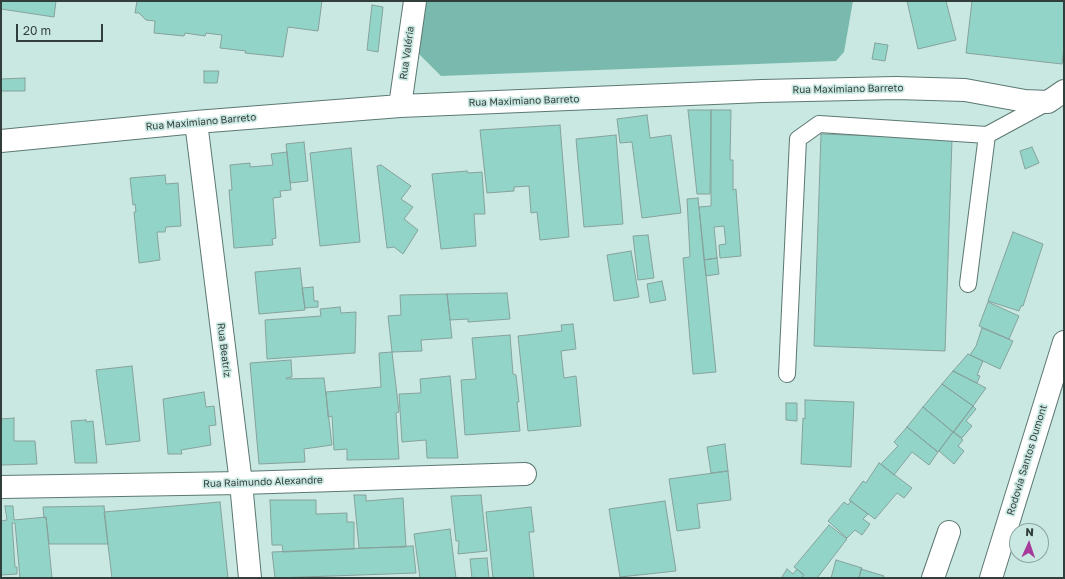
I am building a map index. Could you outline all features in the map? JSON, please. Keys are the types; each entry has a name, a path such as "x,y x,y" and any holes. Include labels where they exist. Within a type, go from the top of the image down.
{"main road":[{"name":"Rua Valéria","path":"400,106 414,1"},
{"name":"Rua Maximiano Barreto","path":"1,141 196,122 400,106 762,91 896,88 964,90 1025,101 1056,97"},
{"name":"Rua Beatriz","path":"196,122 241,483 250,578"},
{"name":"Rodovia Santos Dumont","path":"991,578 1064,342"},
{"name":"Rua Raimundo Alexandre","path":"1,487 241,483 525,474"},
{"path":"933,578 949,532"}],"lane":[{"path":"787,374 798,139 819,124 987,135 1056,97"},
{"path":"968,284 987,135"}],"green space":[{"path":"426,1 853,1 844,52 836,61 441,76 419,54"}],"building":[{"path":"1,1 56,1 54,17 1,9"},
{"path":"137,1 322,1 318,31 288,27 283,57 245,53 246,51 220,48 222,35 206,33 205,36 185,33 184,36 154,33 155,21 146,20 139,13 135,13"},
{"path":"907,1 946,1 956,40 918,49"},
{"path":"972,1 1064,1 1064,47 1062,64 966,53"},
{"path":"372,5 383,7 378,52 367,50"},
{"path":"875,43 888,45 885,61 872,59"},
{"path":"204,71 219,71 217,83 204,83"},
{"path":"25,78 25,91 1,91 1,79"},
{"path":"688,110 711,110 710,194 697,194"},
{"path":"711,110 731,110 730,160 733,160 733,190 736,189 741,256 720,258 719,245 726,244 724,226 714,227 717,258 704,260 699,207 711,206"},
{"path":"647,115 650,138 671,135 681,213 642,218 632,142 620,143 617,119"},
{"path":"560,125 569,237 540,240 537,212 531,213 529,186 514,187 514,191 487,193 480,130"},
{"path":"821,134 952,139 945,351 814,346"},
{"path":"616,135 623,224 584,227 576,139"},
{"path":"304,142 308,181 290,183 286,144"},
{"path":"1032,147 1039,163 1025,169 1020,151"},
{"path":"351,148 360,242 320,246 310,153"},
{"path":"287,152 291,190 280,191 281,197 273,198 276,238 272,239 273,245 234,248 229,190 232,190 230,165 250,163 250,167 273,165 271,154"},
{"path":"381,165 411,186 401,199 413,207 404,219 418,230 403,254 394,247 387,248 377,166"},
{"path":"467,171 468,173 482,172 485,214 474,214 476,246 441,249 432,174"},
{"path":"165,175 166,184 178,183 181,226 166,227 165,232 157,232 160,260 139,263 134,212 136,212 135,204 133,205 130,178"},
{"path":"698,198 716,372 693,374 683,258 690,257 687,199"},
{"path":"1013,232 1043,244 1023,306 1021,306 1019,311 988,301"},
{"path":"648,235 654,278 638,280 633,236"},
{"path":"631,251 639,297 614,301 607,255"},
{"path":"717,258 719,274 706,276 704,260"},
{"path":"300,268 305,310 259,314 255,272"},
{"path":"662,281 666,300 650,303 647,284"},
{"path":"313,287 314,301 318,301 318,307 305,308 302,288"},
{"path":"507,293 510,319 468,322 468,319 450,320 447,294"},
{"path":"447,294 452,338 421,340 422,351 392,352 388,316 401,315 400,295"},
{"path":"988,302 1019,316 1009,339 979,326"},
{"path":"340,307 341,313 356,312 355,353 267,359 265,320 321,316 320,309"},
{"path":"573,324 576,349 561,351 564,378 576,376 581,426 528,431 518,336 562,331 561,325"},
{"path":"982,328 1013,341 1000,369 970,355 976,346"},
{"path":"510,335 513,374 516,375 519,402 517,402 520,431 465,435 461,380 476,379 472,338"},
{"path":"392,352 399,412 396,413 399,459 347,460 347,449 334,450 332,416 328,417 326,392 381,387 379,353"},
{"path":"968,354 983,361 977,375 980,376 977,383 953,371"},
{"path":"291,360 292,377 286,379 324,378 332,445 304,449 305,462 259,464 250,363"},
{"path":"132,366 140,441 106,445 96,370"},
{"path":"953,371 986,388 973,406 942,384"},
{"path":"450,376 458,458 427,458 426,440 402,442 399,394 421,393 420,379"},
{"path":"942,384 973,406 953,432 923,407"},
{"path":"204,392 206,407 214,406 216,425 209,426 211,445 181,450 182,454 168,454 163,399"},
{"path":"805,400 854,402 851,467 801,464"},
{"path":"786,403 797,403 797,421 786,420"},
{"path":"973,406 976,409 966,421 972,426 962,438 954,432"},
{"path":"923,407 953,432 938,452 907,427"},
{"path":"14,418 14,441 35,441 37,464 1,465 1,419"},
{"path":"86,420 86,422 93,421 97,463 75,463 71,421"},
{"path":"907,427 938,452 929,465 912,452 894,475 881,464 898,446 894,442"},
{"path":"953,432 963,440 958,446 964,451 954,464 939,451"},
{"path":"725,444 728,471 711,473 707,447"},
{"path":"879,463 912,488 904,498 897,493 875,519 849,500 863,481 866,483"},
{"path":"728,471 731,500 697,504 700,528 677,531 669,479"},
{"path":"354,495 366,495 366,501 403,498 406,547 359,548"},
{"path":"481,495 487,551 458,554 459,541 456,541 451,496"},
{"path":"270,500 316,500 316,514 347,513 347,522 354,522 354,549 283,552 282,545 272,545"},
{"path":"665,501 676,571 620,577 609,509"},
{"path":"851,501 868,514 863,519 870,524 862,535 855,530 847,538 828,521 844,502 848,505"},
{"path":"220,502 228,578 112,578 104,512"},
{"path":"5,506 13,506 14,520 46,517 52,578 20,578 15,523 12,523 15,567 17,567 17,574 1,575 1,521 7,520"},
{"path":"104,506 108,544 49,544 46,517 44,518 43,507"},
{"path":"531,507 534,532 529,532 534,578 493,578 486,512"},
{"path":"829,525 847,539 817,578 801,578 804,575 794,567"},
{"path":"450,529 456,578 420,578 414,534"},
{"path":"413,546 416,573 275,578 272,552"},
{"path":"487,558 489,578 472,578 470,559"},
{"path":"836,560 862,568 859,578 831,578"},
{"path":"787,569 793,574 797,569 804,575 801,578 783,578 782,577"},
{"path":"861,569 884,576 883,578 859,578"}]}
